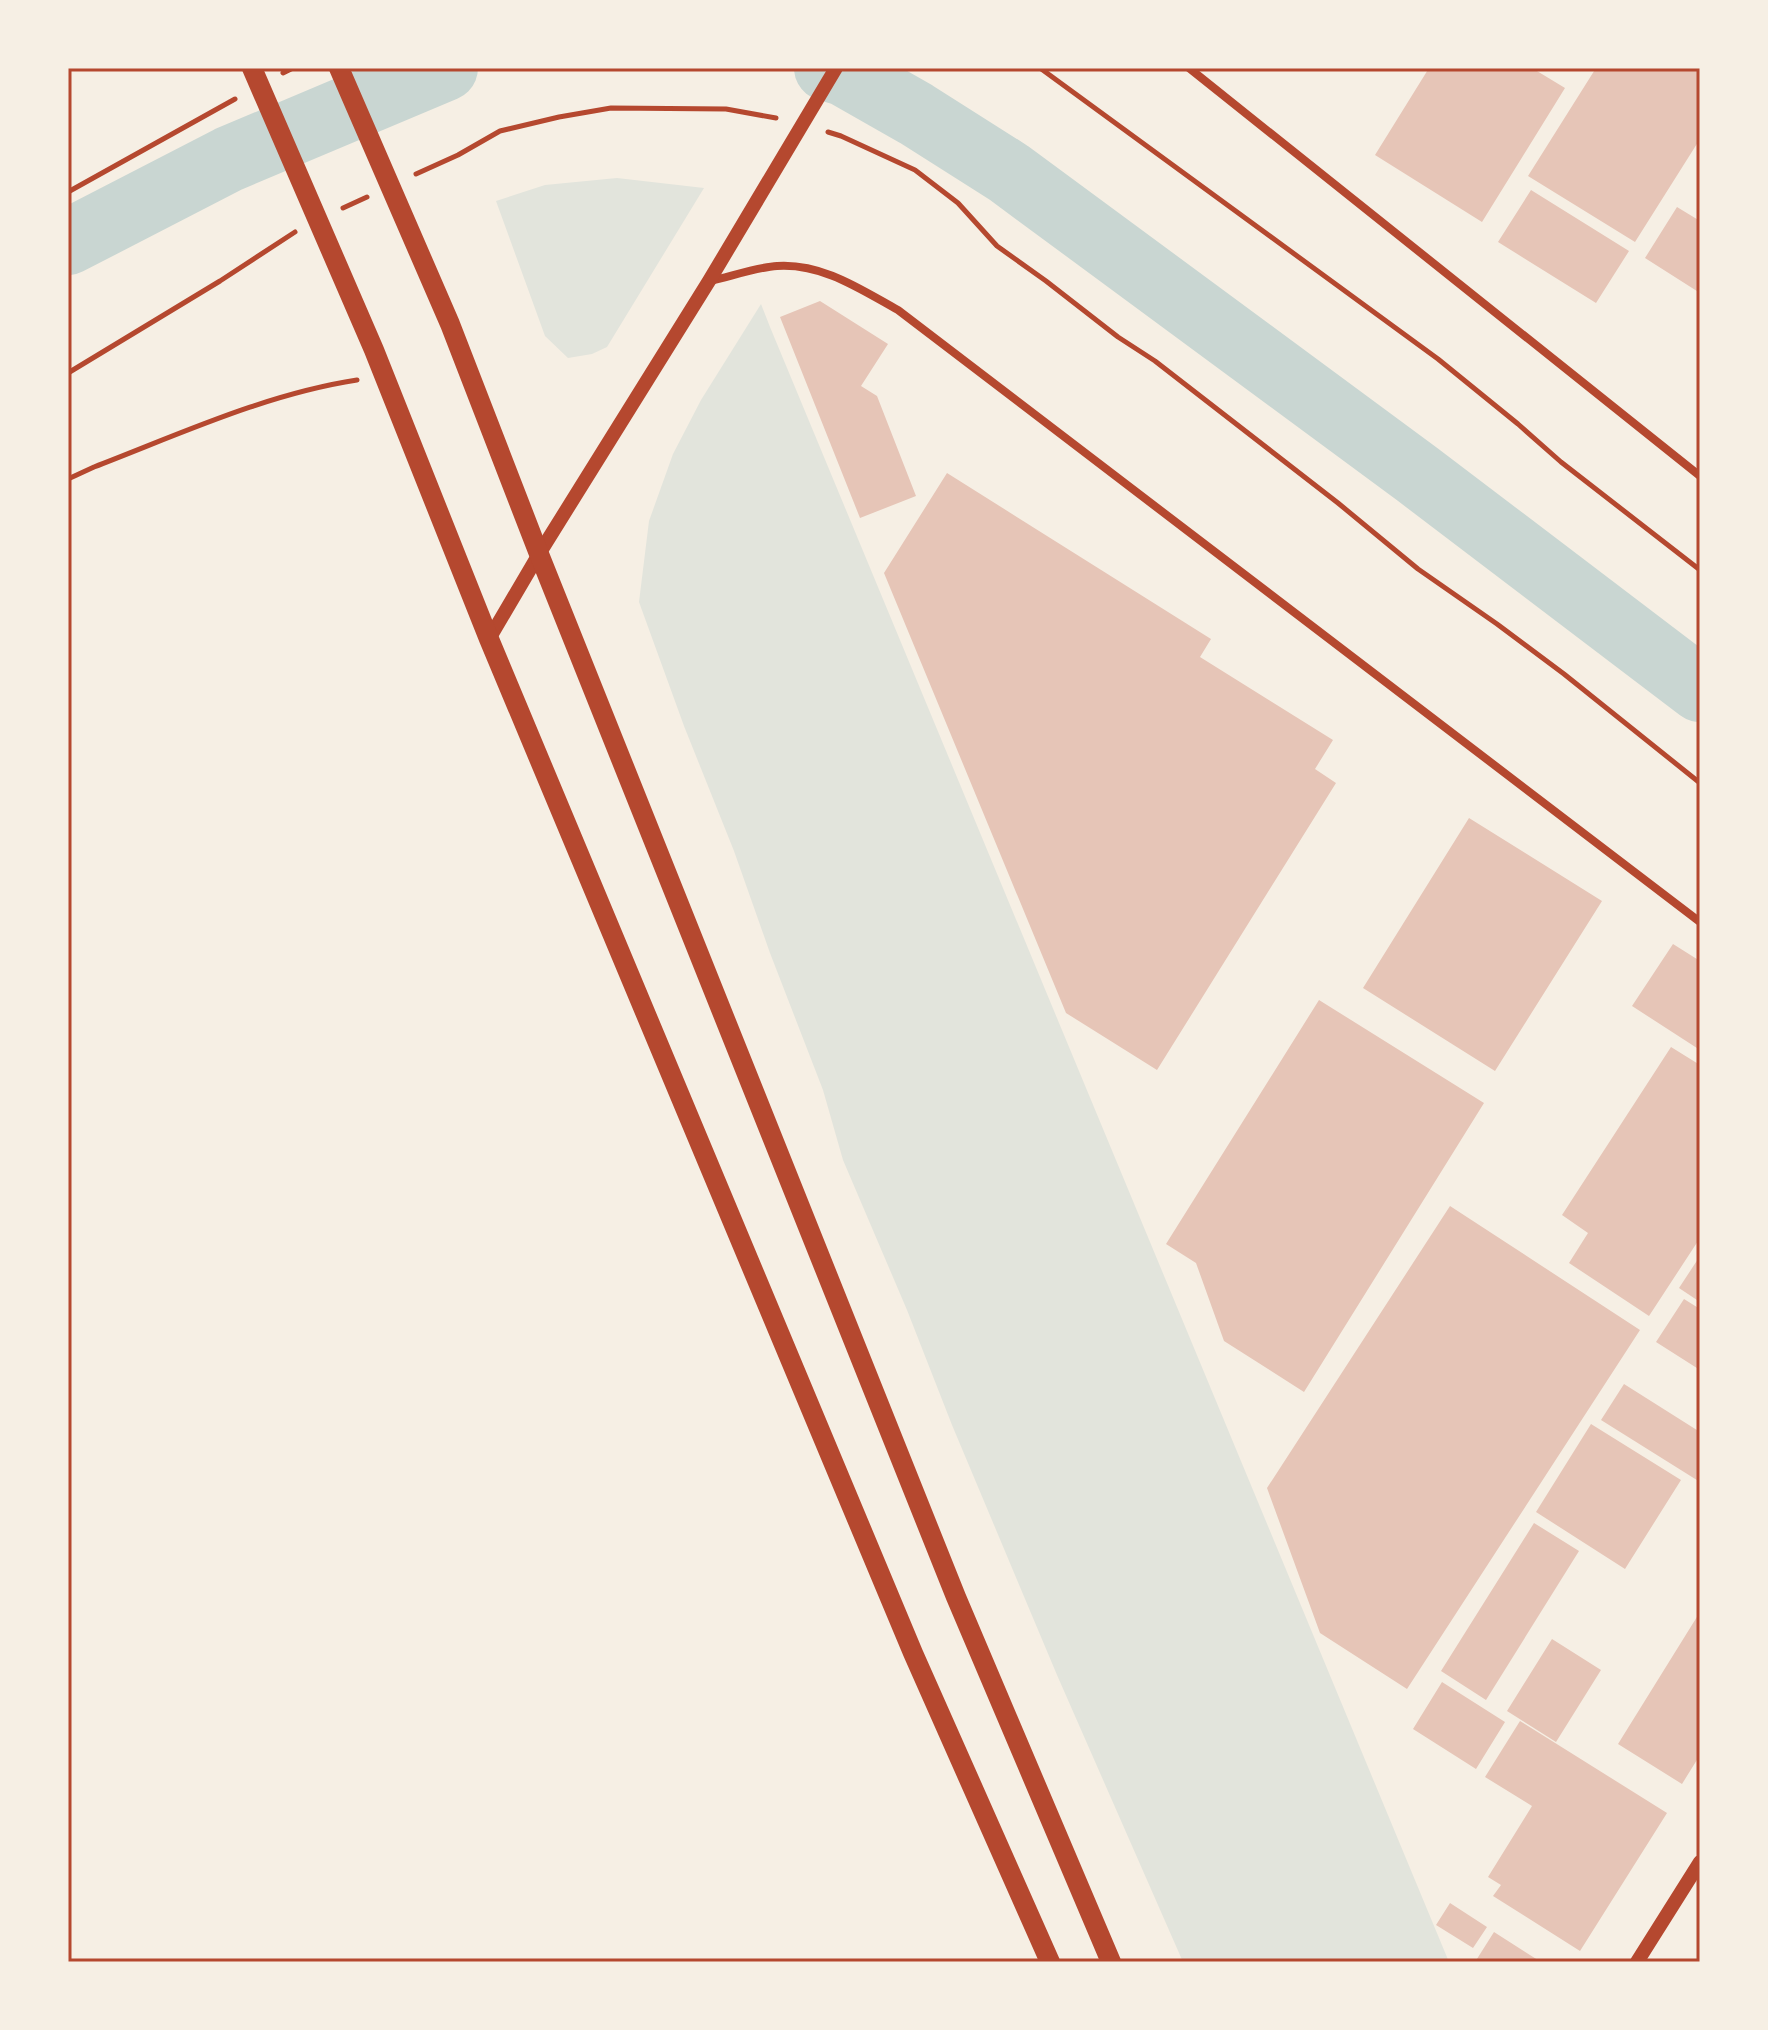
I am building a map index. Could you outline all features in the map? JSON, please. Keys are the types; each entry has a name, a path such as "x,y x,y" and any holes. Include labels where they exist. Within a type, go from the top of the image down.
{"main road":[{"path":"252,68 374,350 489,639 907,1638 1050,1962"},
{"path":"339,68 450,324 956,1597 1111,1962"}],"street":[{"path":"489,639 836,68"},
{"path":"1189,68 1700,476"},
{"path":"709,281 775,266 805,267 847,281 898,310 1700,922"},
{"path":"1637,1962 1700,1862"}],"path":[{"path":"279,75 293,68"},
{"path":"1040,68 1438,359 1561,462 1700,570"},
{"path":"68,192 237,97"},
{"path":"403,180 458,155 500,131 611,108 726,109 777,119"},
{"path":"816,128 915,170 958,203 997,246 1118,337 1165,368 1418,569 1564,674 1700,783"},
{"path":"334,213 376,192"},
{"path":"68,373 306,226"},
{"path":"68,479 265,402 330,384 384,376"}],"shaded area":[{"path":"617,178 704,188 607,347 592,354 568,358 545,336 496,201 545,185"},
{"path":"761,304 1449,1962 1183,1962 952,1425 843,1160 823,1090 639,602 649,521 673,454 701,400"}],"building":[{"path":"1429,68 1532,68 1565,88 1482,222 1375,155"},
{"path":"1596,68 1700,68 1700,139 1635,242 1528,176"},
{"path":"1531,190 1629,251 1596,303 1498,242"},
{"path":"1677,207 1700,221 1700,293 1645,258"},
{"path":"820,301 888,344 861,386 877,396 916,496 860,518 780,317"},
{"path":"947,473 1211,639 1200,657 1333,740 1315,769 1336,783 1157,1070 1066,1013 884,573"},
{"path":"1469,818 1602,901 1495,1071 1363,988"},
{"path":"1673,944 1700,961 1700,1050 1632,1006"},
{"path":"1319,1000 1484,1103 1304,1392 1224,1341 1196,1263 1166,1244"},
{"path":"1671,1047 1700,1065 1700,1238 1649,1316 1569,1263 1588,1233 1562,1215"},
{"path":"1450,1206 1640,1330 1407,1689 1320,1633 1267,1488"},
{"path":"1700,1256 1700,1302 1679,1288"},
{"path":"1684,1299 1700,1309 1700,1370 1656,1342"},
{"path":"1624,1384 1700,1432 1700,1482 1601,1420"},
{"path":"1591,1424 1681,1480 1625,1569 1536,1512"},
{"path":"1534,1523 1579,1551 1486,1700 1441,1671"},
{"path":"1700,1612 1700,1755 1682,1784 1618,1744"},
{"path":"1552,1639 1601,1670 1556,1742 1507,1711"},
{"path":"1442,1682 1505,1722 1476,1769 1413,1729"},
{"path":"1520,1721 1667,1813 1580,1951 1493,1896 1501,1885 1488,1877 1532,1806 1485,1777"},
{"path":"1450,1903 1487,1927 1473,1948 1436,1925"},
{"path":"1494,1932 1541,1962 1475,1962"}],"waterway":[{"path":"68,242 229,159 445,68"},
{"path":"827,68 844,73 916,114 1009,173 1417,474 1700,689"}]}
